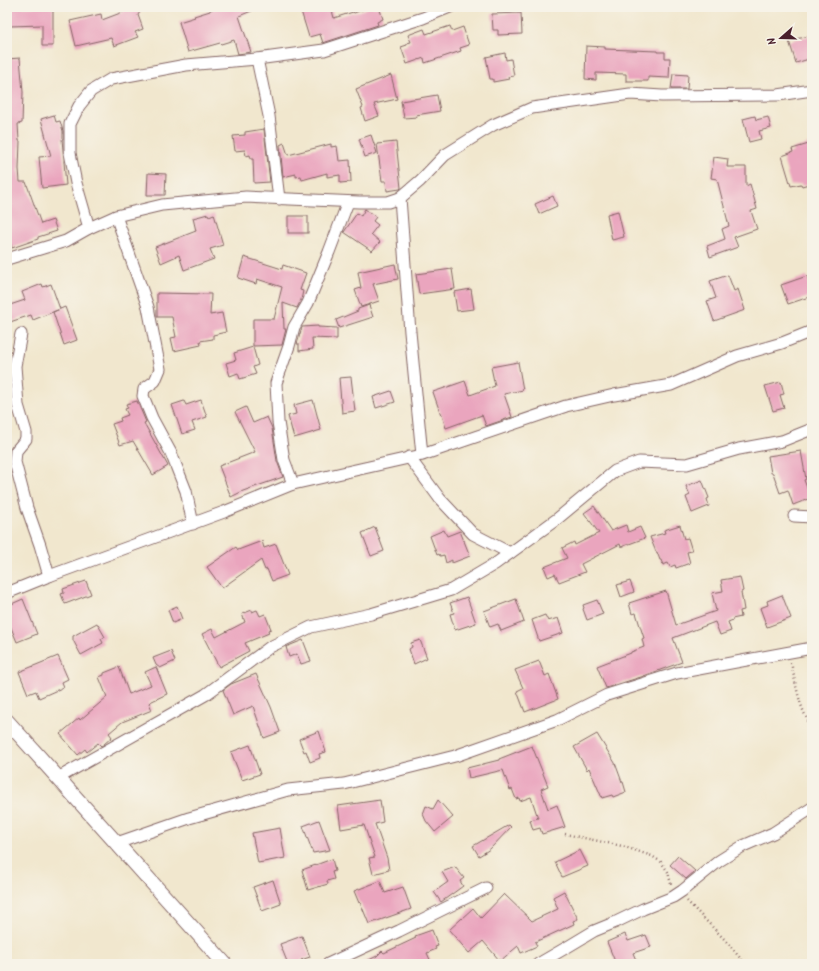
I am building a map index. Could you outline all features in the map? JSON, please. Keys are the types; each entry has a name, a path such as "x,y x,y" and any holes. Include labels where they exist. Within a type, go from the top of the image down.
{"street":[{"path":"89,228 76,183 70,152 70,124 79,106 91,90 111,79 186,65 257,59 324,50 423,18 450,7"},
{"path":"257,59 269,116 278,199"},
{"path":"7,259 66,241 89,228 116,216 162,205 246,198 388,202 400,198 420,181 445,155 493,125 532,108 630,94 662,96 778,95 812,90"},
{"path":"400,198 410,332 422,455"},
{"path":"293,484 284,460 278,422 276,383 294,327 308,302 348,202"},
{"path":"116,216 148,307 160,369 154,381 144,389 143,396 152,418 171,453 186,491 193,524"},
{"path":"7,593 49,576 193,524 293,484 422,455 566,406 671,384 737,356 782,343 812,331"},
{"path":"21,334 15,366 18,405 26,432 26,439 16,451 15,462 27,508 49,576"},
{"path":"58,778 206,695 270,647 311,627 371,614 451,590 495,564 557,519 615,471 639,462 688,464 739,449 782,440 812,429"},
{"path":"409,458 440,499 473,534 510,553"},
{"path":"794,516 812,517"},
{"path":"117,844 189,818 288,790 344,784 455,756 556,720 607,695 677,672 812,648"},
{"path":"7,721 224,964"},
{"path":"538,964 594,931 678,894 718,861 743,846 773,833 812,808"},
{"path":"328,964 486,888"}],"path":[{"path":"788,653 801,703 807,719 812,727"},
{"path":"565,834 622,846 652,856 661,862 668,872 678,894 727,942 745,964"}],"building":[{"path":"9,7 53,7 53,46 42,46 42,25 10,26"},
{"path":"129,7 143,7 138,15 143,29 135,32 138,37 114,46 111,38 76,46 70,21 101,14 102,20 123,12 122,9"},
{"path":"217,7 259,7 239,16 251,52 238,54 234,40 188,52 179,22 195,17 194,16"},
{"path":"317,7 331,7 334,18 370,7 379,7 383,19 377,22 378,25 323,43 320,34 309,37 301,11"},
{"path":"521,13 522,34 498,35 498,30 493,30 492,14"},
{"path":"450,26 452,31 463,27 469,45 460,48 461,51 425,63 424,58 407,64 401,47 411,42 408,35 424,29 426,34"},
{"path":"812,35 812,58 796,63 789,41"},
{"path":"586,46 605,47 605,49 665,52 665,58 670,58 669,78 648,77 648,81 626,81 626,74 596,73 596,80 585,79"},
{"path":"505,53 506,60 511,59 514,76 508,77 509,79 493,82 493,79 490,79 486,57"},
{"path":"20,58 23,92 22,123 18,124 20,141 20,182 26,182 41,224 53,220 57,231 12,248 7,233 7,59"},
{"path":"673,74 688,75 687,89 671,89"},
{"path":"391,75 397,99 374,104 379,116 365,121 361,108 363,107 356,89"},
{"path":"437,95 440,111 416,115 417,117 404,118 401,101"},
{"path":"54,115 56,122 60,121 63,131 62,139 66,185 42,188 39,157 51,156 41,119"},
{"path":"755,116 756,120 768,117 771,128 759,131 761,139 749,142 743,119"},
{"path":"264,129 270,182 254,183 253,159 251,159 250,155 246,156 245,150 235,151 233,136 245,135 245,132"},
{"path":"371,135 377,153 365,157 359,139"},
{"path":"396,142 401,188 387,191 386,181 382,181 377,144"},
{"path":"284,143 288,155 331,144 331,147 337,146 339,161 350,160 351,182 340,183 340,175 327,177 327,173 302,180 301,176 296,177 296,174 283,177 280,145"},
{"path":"812,143 812,183 802,186 801,184 791,186 782,156 793,152 792,149"},
{"path":"714,157 728,159 727,167 746,167 746,186 750,184 757,209 751,211 757,229 734,237 738,247 710,257 707,246 725,239 722,229 729,226 717,179 711,178"},
{"path":"148,173 166,174 165,195 147,195"},
{"path":"553,196 557,206 539,214 535,204"},
{"path":"365,209 376,217 373,221 378,225 371,234 380,242 372,251 344,232 357,213 361,216"},
{"path":"618,211 624,237 612,240 607,214"},
{"path":"208,214 209,216 214,214 223,245 210,249 214,259 184,270 179,255 161,263 155,247 196,231 193,218"},
{"path":"288,216 308,216 308,233 288,233"},
{"path":"244,257 282,269 283,265 306,273 300,290 303,291 301,300 297,308 283,303 284,329 286,329 282,345 253,346 253,319 274,319 282,287 257,279 256,284 238,278"},
{"path":"395,264 398,279 373,284 379,301 361,307 355,290 361,288 358,272"},
{"path":"452,269 455,289 419,294 416,274"},
{"path":"728,275 734,291 738,289 745,310 714,321 707,301 716,298 710,281"},
{"path":"807,276 812,291 812,296 788,304 781,285"},
{"path":"42,284 43,287 51,284 60,309 33,320 31,315 7,323 7,306 25,300 22,292"},
{"path":"471,289 474,309 457,311 454,292"},
{"path":"157,293 211,294 210,315 222,313 226,332 213,335 213,339 200,341 201,345 174,351 171,338 176,337 172,317 157,317"},
{"path":"369,305 373,317 339,328 336,320"},
{"path":"65,307 77,340 64,345 53,312"},
{"path":"318,326 337,328 337,339 312,338 313,349 299,351 299,344 297,344 302,327"},
{"path":"253,347 258,365 253,367 256,374 240,379 238,373 230,376 226,363 236,360 234,353"},
{"path":"518,362 523,390 504,394 512,417 486,426 482,415 446,428 433,392 465,381 470,395 495,386 491,367"},
{"path":"351,377 355,411 342,413 339,378"},
{"path":"781,382 784,394 780,395 784,408 773,411 765,386"},
{"path":"391,391 395,402 376,408 373,397"},
{"path":"201,400 207,417 192,422 195,430 182,434 172,405 184,401 186,405"},
{"path":"313,400 321,430 294,438 288,416 296,414 294,405"},
{"path":"137,401 146,422 144,423 168,466 153,475 133,441 120,445 112,424 121,421 120,418 128,415 125,409 128,408 126,404"},
{"path":"246,407 253,423 267,417 272,428 277,461 283,477 243,491 231,497 219,466 255,452 235,412"},
{"path":"801,451 806,479 804,480 811,498 793,505 788,490 780,493 773,473 771,473 768,456"},
{"path":"702,480 709,498 707,499 709,506 692,513 686,497 690,495 686,486"},
{"path":"594,506 611,531 626,525 628,532 640,527 645,538 621,547 620,544 581,564 585,572 559,582 555,574 548,577 544,567 567,558 562,548 574,542 575,545 599,533 584,513"},
{"path":"680,525 684,539 688,538 692,551 687,552 690,563 676,568 675,565 670,567 668,563 663,565 650,537 665,533 664,530"},
{"path":"375,527 384,551 371,556 362,533"},
{"path":"444,530 447,536 460,531 470,556 452,563 452,560 446,563 444,555 437,555 430,536"},
{"path":"262,541 264,548 276,544 288,575 272,581 261,560 222,588 207,567 236,547 238,550"},
{"path":"740,577 743,591 741,592 744,610 740,611 741,617 732,619 733,620 728,622 731,631 720,635 715,622 673,638 682,662 606,688 597,666 644,647 642,639 644,638 636,613 632,614 629,603 666,591 676,625 716,611 712,593 723,591 721,580"},
{"path":"86,581 91,594 65,604 61,594 64,593 63,589"},
{"path":"630,581 634,592 621,597 617,585"},
{"path":"782,595 791,618 767,627 760,608 768,605 767,601"},
{"path":"467,597 476,623 455,630 450,614 454,613 450,603"},
{"path":"23,599 37,634 17,642 7,618 7,606"},
{"path":"516,599 524,622 501,631 498,624 490,627 484,611"},
{"path":"597,600 603,614 587,620 583,605"},
{"path":"177,606 182,619 173,623 168,610"},
{"path":"252,610 252,612 257,610 260,616 265,614 271,629 268,630 269,633 245,643 249,651 219,667 202,634 212,629 216,637 245,622 242,614"},
{"path":"545,615 548,621 558,618 563,633 539,641 532,620"},
{"path":"97,623 105,637 101,639 103,643 81,655 73,640 73,636"},
{"path":"303,640 311,661 301,664 297,654 289,657 286,647"},
{"path":"420,640 427,658 414,664 409,649 412,647 411,643"},
{"path":"171,651 175,661 160,668 156,665 153,658"},
{"path":"58,656 68,679 62,682 64,687 39,698 36,691 28,694 19,672"},
{"path":"539,661 545,676 549,674 558,699 525,712 517,691 523,688 515,670"},
{"path":"119,667 129,694 151,685 145,672 156,667 167,694 149,703 152,710 122,722 109,733 112,737 103,745 101,746 98,743 87,752 85,749 78,755 60,734 79,718 80,720 107,697 99,677 104,675 104,673"},
{"path":"256,674 271,707 280,732 264,738 253,706 233,715 223,690 231,684"},
{"path":"319,731 326,752 319,754 320,758 310,762 299,739"},
{"path":"597,734 615,763 626,792 613,797 612,795 602,798 589,768 587,770 574,747"},
{"path":"250,745 260,774 242,780 231,752"},
{"path":"532,746 548,786 541,789 548,809 557,805 565,827 542,834 540,828 533,830 530,820 538,818 531,797 520,801 519,798 516,799 512,789 510,790 503,770 469,778 467,768 499,760"},
{"path":"380,800 383,822 375,824 387,858 389,870 373,874 369,858 375,857 364,825 341,829 338,806"},
{"path":"438,800 453,817 435,832 426,821 423,814 426,806 433,809"},
{"path":"319,820 330,850 313,853 303,826"},
{"path":"509,825 511,827 490,849 479,856 473,846"},
{"path":"280,828 285,858 258,863 252,833"},
{"path":"580,850 588,866 562,877 555,862"},
{"path":"678,856 695,871 686,879 670,865"},
{"path":"332,859 335,871 332,872 334,879 327,881 328,884 308,890 302,870"},
{"path":"455,867 464,878 460,881 463,886 441,902 434,892 448,882 442,872"},
{"path":"273,880 281,904 262,911 253,887"},
{"path":"380,881 385,893 403,887 411,909 369,924 354,891"},
{"path":"564,891 578,919 573,921 574,924 535,942 537,946 521,953 518,946 500,961 483,941 469,953 449,930 473,908 481,918 504,894 532,921 558,909 553,897"},
{"path":"432,930 438,946 435,947 436,949 427,953 432,964 361,964 377,956 382,951 384,953 416,938 415,936"},
{"path":"625,934 628,941 646,935 651,947 633,953 636,960 625,964 616,964 607,942"},
{"path":"302,936 310,957 301,960 302,964 288,964 280,944"}]}
